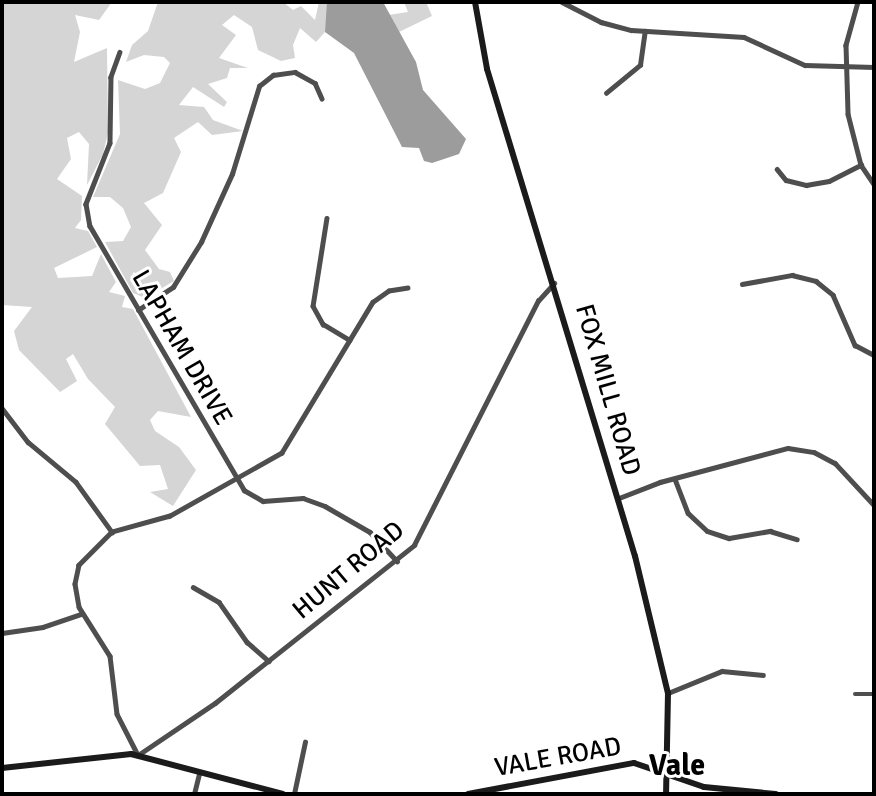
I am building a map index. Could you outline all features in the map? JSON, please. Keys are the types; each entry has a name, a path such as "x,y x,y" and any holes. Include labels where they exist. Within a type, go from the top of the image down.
{"main road":[{"name":"FOX MILL ROAD","path":"475,2 487,69 619,498 668,693 666,794"},
{"path":"2,768 138,755 199,774 283,794"},
{"name":"VALE ROAD","path":"468,794 626,764 647,765 708,788 776,794"}],"street":[{"path":"562,2 601,22 645,31 744,37 805,65 874,67"},
{"path":"859,2 848,32 846,68 849,124 861,165 874,184"},
{"path":"606,93 640,65 645,31"},
{"name":"LAPHAM DRIVE","path":"120,52 111,77 110,144 85,207 90,226 236,480 250,495 263,501 303,498 331,509 370,533 397,561"},
{"path":"138,310 173,287 190,263 228,184 259,86 273,75 295,72 316,83 322,99"},
{"path":"776,169 786,180 806,185 829,181 861,165"},
{"path":"327,218 313,306 323,324 351,340"},
{"path":"742,284 792,275 816,281 837,302 853,342 874,355"},
{"name":"HUNT ROAD","path":"138,755 269,661 397,561 426,528 538,302 554,282"},
{"path":"138,755 117,714 110,656 81,614 77,570 91,549 112,532 170,516 288,448 376,299 408,288"},
{"path":"2,408 28,442 76,482 112,532"},
{"path":"619,498 774,449 802,449 835,463 874,505"},
{"path":"675,479 688,513 707,531 729,538 770,531 797,539"},
{"path":"193,587 216,599 247,642 269,661"},
{"path":"2,633 32,629 81,614"},
{"path":"668,693 722,671 763,675"},
{"path":"855,694 874,694"},
{"path":"294,794 305,742"},
{"path":"194,794 199,774"}],"shaded area":[{"path":"2,2 112,2 99,20 75,15 80,32 74,62 107,48 108,133 103,154 87,185 89,144 79,132 67,138 71,159 57,179 82,196 81,220 75,228 88,231 97,247 54,268 58,278 92,276 101,254 116,282 109,292 125,296 122,307 133,309 191,417 158,411 150,420 155,431 179,447 196,470 173,506 150,492 168,489 160,465 140,466 105,424 115,407 88,379 73,354 66,359 77,381 60,392 19,350 14,331 32,307 2,305"},
{"path":"158,2 283,2 293,10 301,6 315,20 319,2 327,2 328,14 325,32 316,42 300,28 293,45 295,58 281,61 258,50 252,27 234,15 222,25 236,35 219,58 248,68 230,68 227,78 208,84 227,102 224,107 193,87 179,105 204,107 213,120 243,131 212,135 198,122 174,138 181,152 163,193 144,203 162,225 145,250 159,269 170,272 174,281 145,298 133,293 105,242 123,241 131,227 123,208 110,197 93,197 120,134 118,80 145,89 160,83 170,63 164,57 144,55 126,62 132,45 148,31"},
{"path":"327,2 383,2 416,62 423,90 466,139 459,154 432,163 424,161 419,148 402,147 354,53 325,32"},
{"path":"404,2 426,2 432,16 397,33 388,15 408,12"}],"district":[{"name":"Vale","path":"677,766"}]}
